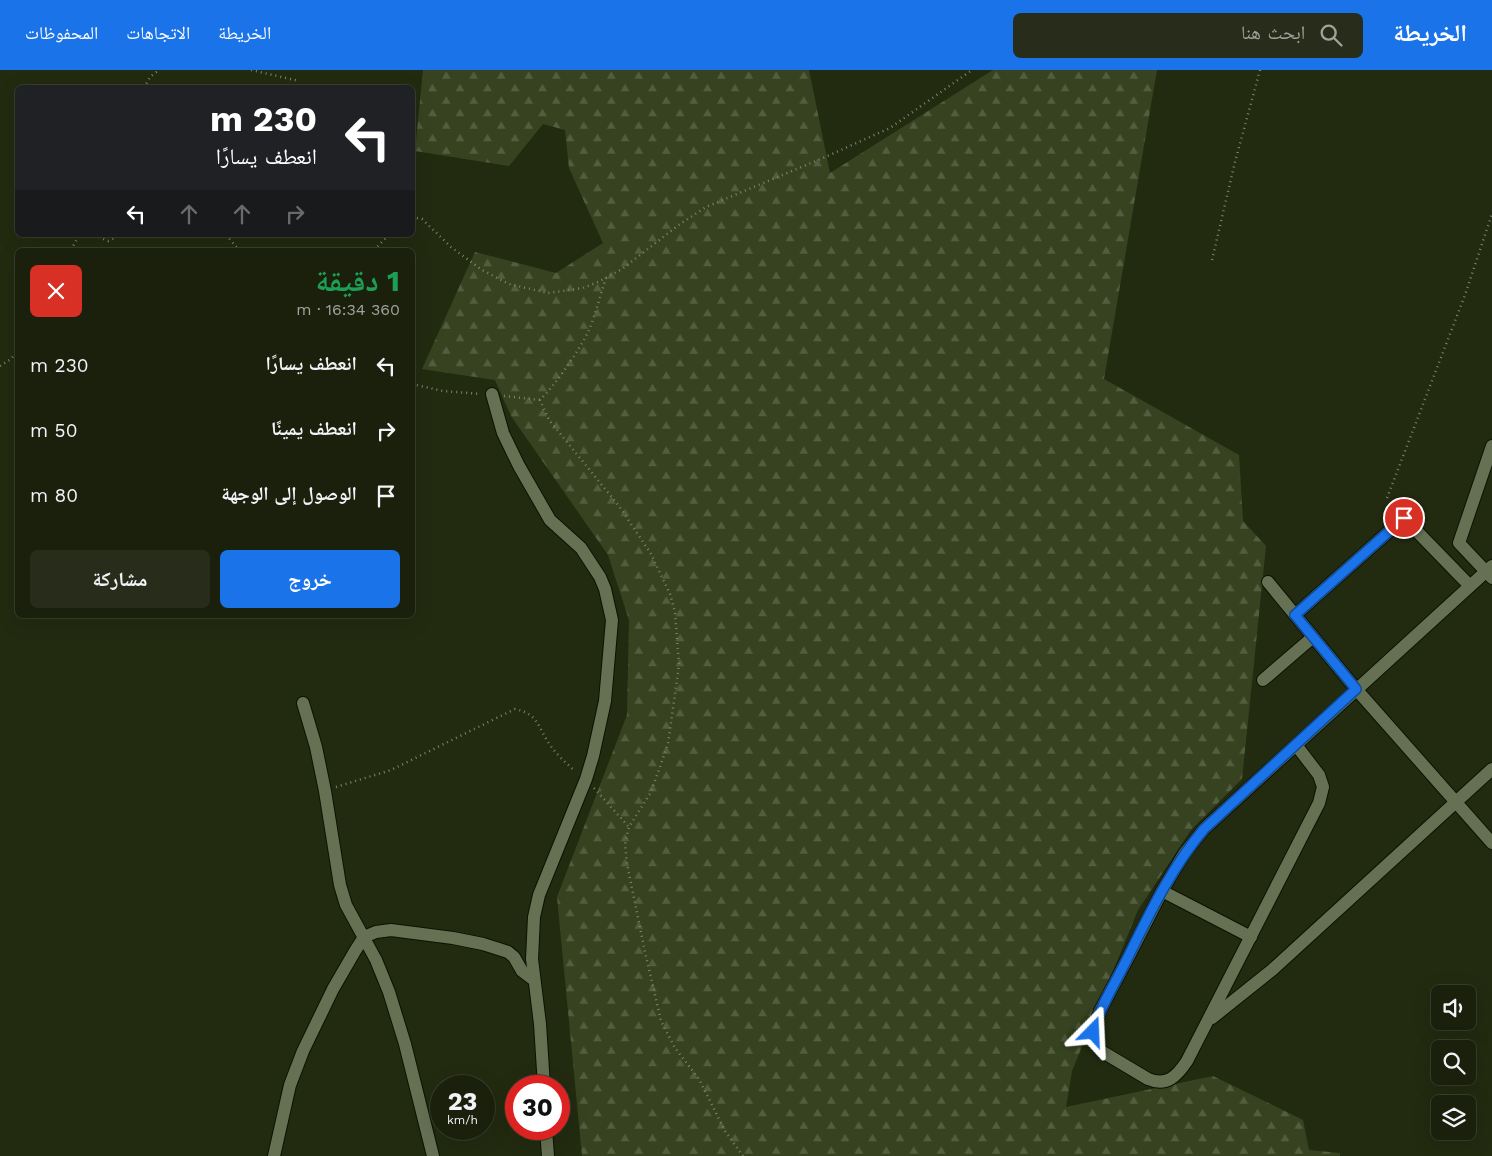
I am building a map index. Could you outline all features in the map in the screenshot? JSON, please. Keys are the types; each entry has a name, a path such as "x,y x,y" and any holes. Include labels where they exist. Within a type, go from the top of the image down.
{"street":[{"path":"492,394 503,433 536,498 550,520 581,548 605,589 612,620 606,701 586,779 539,895 532,936 532,959 540,1024 543,1075"},
{"path":"1296,744 1319,775 1323,788 1320,803 1221,994 1210,1019 1182,1068 1170,1080 1163,1083 1148,1079 1107,1056 1095,1044 1093,1038 1100,1011 1162,891 1184,854 1204,829 1296,744 1356,689 1470,586 1490,572 1459,543 1491,454"},
{"path":"1295,615 1404,518 1470,586"},
{"path":"1268,582 1356,689 1492,843"},
{"path":"1263,680 1313,636"},
{"path":"303,703 316,747 325,791 340,885 346,905 383,975 389,992 405,1044 433,1156"},
{"path":"1210,1019 1272,970 1492,769"},
{"path":"1162,891 1252,937"},
{"path":"274,1156 290,1085 303,1052 334,989 364,938 376,932 392,930 483,944 508,952 514,957 522,971 534,980"},
{"path":"547,1140 548,1156"}],"path":[{"path":"146,85 150,77 159,70"},
{"path":"251,70 299,82"},
{"path":"415,217 422,219 451,247 482,270 509,284 548,294 583,288 622,269 680,224 706,207 890,128 972,70"},
{"path":"1212,260 1235,162 1260,70"},
{"path":"1387,498 1465,295 1492,214"},
{"path":"98,237 108,241 117,237"},
{"path":"228,237 237,248"},
{"path":"376,248 387,237"},
{"path":"540,400 582,343 589,329 606,278"},
{"path":"0,366 15,354"},
{"path":"415,385 443,391 492,394 540,400"},
{"path":"540,400 549,420 619,506 651,554 670,594 675,612 678,665 668,744 652,792 629,827 625,844 627,864 661,1021 675,1048 699,1079 725,1131 743,1156"},
{"path":"325,791 391,770 515,709 524,711 532,716 550,746 569,766 586,779 629,827"}],"green space":[{"path":"423,70 809,70 830,173 993,70 1157,70 1104,379 1239,455 1243,521 1266,546 1242,779 1191,830 1138,910 1072,1071 1066,1107 1213,1076 1303,1120 1309,1150 1340,1153 1340,1156 582,1156 557,897 627,715 629,620 608,555 511,416 495,380 422,369 475,252 556,273 603,243 569,168 565,130 543,124 509,166 415,151"}],"route":[{"path":"1093,1032 1100,1011 1130,952 1184,854 1204,829 1356,689 1295,615 1404,518"}]}
